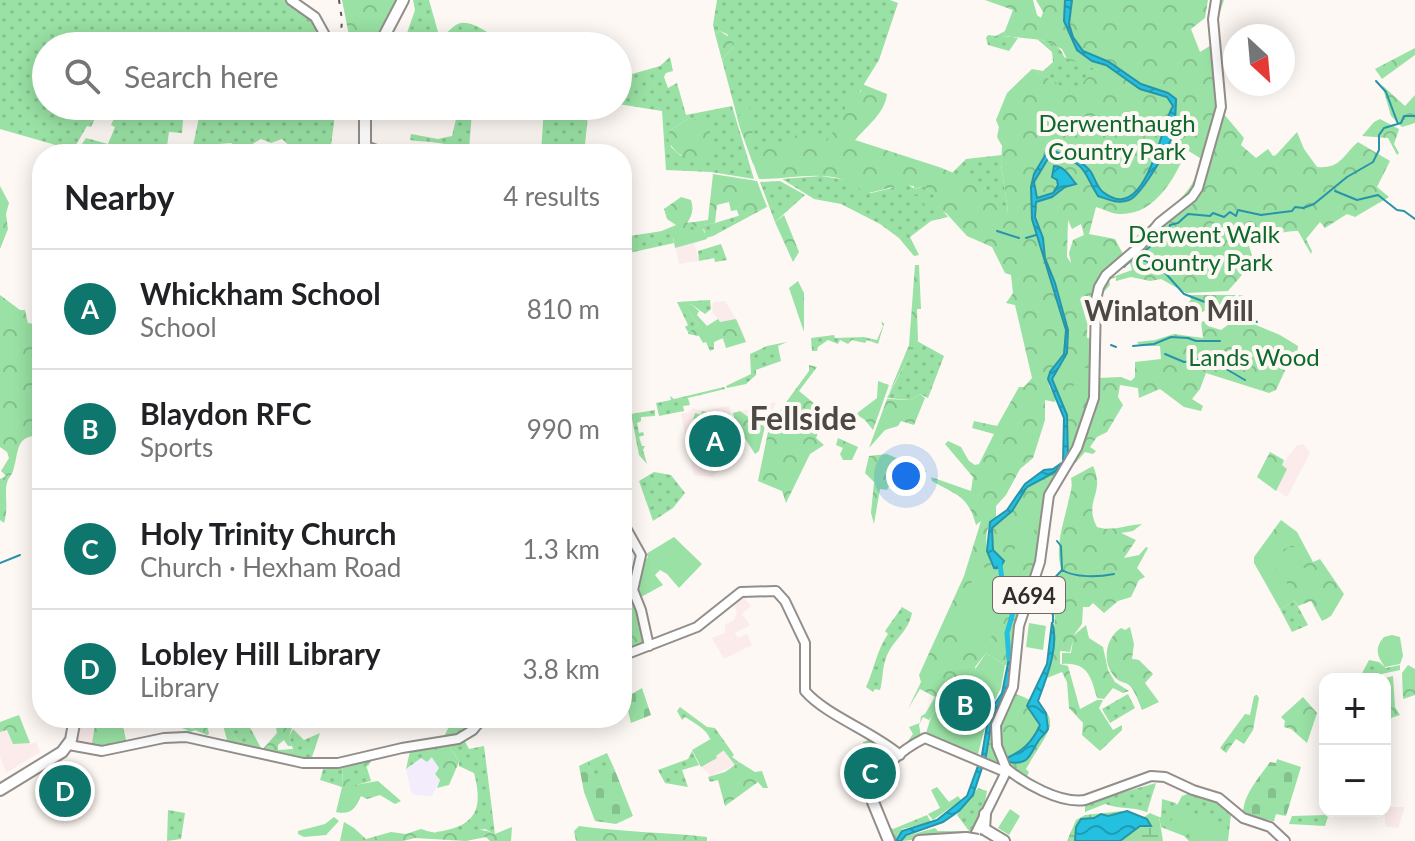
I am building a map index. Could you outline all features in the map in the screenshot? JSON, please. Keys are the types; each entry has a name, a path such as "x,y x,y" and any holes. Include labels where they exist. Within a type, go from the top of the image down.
{"highway":[{"path":"386,32 403,0"},
{"path":"365,120 365,144"},
{"path":"50,758 67,741 71,728"},
{"path":"0,790 71,744 72,728"},
{"path":"871,799 881,829 881,841"},
{"path":"871,799 889,841"},
{"path":"938,841 968,838 983,826 985,814"},
{"path":"919,841 968,838 1004,841"}],"main road":[{"path":"291,0 315,17 323,32"},
{"name":"A694","path":"1003,771 996,741 996,725 1013,687 1019,626 1040,562 1049,495 1077,448 1095,393 1098,289 1106,275 1141,245 1159,223 1192,197 1198,188 1221,107 1213,19 1216,0"},
{"path":"632,538 641,553 633,588 649,646"},
{"path":"632,652 697,627 743,591 771,590 781,595 805,643 805,691 897,753"},
{"path":"71,744 102,751 181,737 303,763 338,763 458,739 474,728"},
{"path":"871,799 877,778 897,753 929,738 1077,802 1151,776 1161,776 1219,798 1243,818 1278,832 1285,841"},
{"path":"985,814 1003,771"}],"shaded area":[{"path":"673,236 707,239 694,244 699,261 679,264"},
{"path":"725,301 746,342 726,348 714,323 718,319 712,312 713,302"},
{"path":"776,402 759,451 755,454 736,424 733,413"},
{"path":"729,406 733,424 745,443 713,477 694,475 681,414 693,408 705,411"},
{"path":"1303,444 1310,453 1287,497 1257,477 1270,452 1285,461 1296,446"},
{"path":"741,594 751,606 742,614 750,625 734,631 738,638 747,634 752,645 724,659 712,638 725,633 725,625 734,620 737,612 732,602"},
{"path":"19,715 30,744 36,742 40,752 6,773 0,757 0,722"},
{"path":"75,728 94,728 91,749 74,743"},
{"path":"718,742 735,765 711,776 701,767 692,750"},
{"path":"432,757 440,767 434,774 440,780 432,796 414,795 406,769 421,758"},
{"path":"1391,807 1405,807 1398,828 1385,826 1385,817 1391,817"}],"green space":[{"path":"0,0 288,0 313,18 321,32 32,32 32,120 94,120 76,144 52,144 0,129"},
{"path":"342,0 402,0 385,32 348,32"},
{"path":"413,0 429,0 438,32 407,32 415,10"},
{"path":"717,0 890,0 898,3 879,60 826,145 816,139 796,137 778,145 753,164 722,60 733,47 727,34 720,31 715,34 713,25"},
{"name":"Derwenthaugh Country Park","path":"985,0 1033,0 1037,15 1041,18 1043,12 1036,0 1065,0 1065,26 1079,52 1092,61 1106,65 1140,89 1167,97 1173,106 1146,178 1137,190 1126,197 1104,194 1086,167 1052,150 1034,174 1031,187 1032,219 1066,330 1064,354 1048,374 1049,386 1056,399 1055,402 1045,400 1045,420 1033,458 1020,469 1006,495 996,506 996,517 988,528 987,548 991,562 993,568 999,568 1012,604 1001,569 1004,561 993,550 991,529 1012,511 1027,487 1053,473 1068,459 1067,415 1052,379 1067,353 1068,330 1035,217 1036,202 1076,184 1058,166 1054,166 1052,177 1058,185 1053,193 1037,198 1034,182 1054,154 1079,165 1098,196 1127,200 1142,189 1154,171 1168,142 1176,113 1172,95 1143,85 1111,63 1078,46 1070,28 1072,0 1208,0 1205,18 1191,29 1200,52 1213,44 1208,19 1211,0 1224,0 1217,21 1220,34 1215,43 1219,109 1196,188 1162,217 1135,249 1103,273 1094,287 1092,303 1088,304 1087,338 1096,339 1092,397 1075,449 1049,490 1035,573 1013,628 1012,681 996,715 994,732 1000,762 997,766 985,760 992,719 1007,691 1011,664 1005,665 986,653 964,687 955,681 929,720 923,717 920,723 921,716 935,697 920,689 908,709 921,682 919,675 964,576 981,521 976,525 965,502 932,481 931,477 971,491 973,477 945,444 948,441 961,447 969,461 979,464 994,434 972,428 974,421 997,426 1019,387 1024,387 1032,378 1015,305 1006,303 1013,293 1011,275 1005,273 992,247 967,236 946,213 910,197 932,199 935,196 924,186 914,189 914,186 901,186 864,193 853,184 828,177 759,179 749,152 798,135 825,144 844,115 846,101 861,91 859,88 862,84 887,94 879,113 855,140 942,168 976,183 985,188 1006,214 1002,146 997,137 999,127 996,120 1007,93 1032,69 1075,94 1091,72 1098,70 1067,59 1062,49 1043,40 1003,36 1013,10","holes":["1187,150 1200,158 1192,184 1175,204 1132,240 1135,244 1123,254 1115,239 1089,234 1096,207 1120,214 1133,213 1154,201 1177,172","1068,220 1072,229 1081,224 1084,235 1073,240 1069,253 1071,263 1067,257"]},
{"path":"461,23 485,32 448,32"},
{"path":"720,31 732,39 733,47 722,60 715,34"},
{"path":"1005,31 1003,36 1018,38 1009,51 988,45 988,35 996,36"},
{"path":"1037,39 1054,44 1064,57 1098,70 1075,95 1032,69 1043,71 1053,62 1052,52"},
{"path":"1415,48 1415,55 1382,79 1375,69"},
{"path":"670,57 673,71 664,77 668,88 677,83 686,115 732,106 754,179 711,172 666,170 662,111 632,106 632,74 660,66","holes":["690,118 681,156 671,147 670,130"]},
{"path":"1382,85 1405,106 1415,95 1415,123 1402,127 1391,116"},
{"path":"740,104 749,104 753,137 757,142 748,149 737,117 740,115"},
{"name":"Derwent Walk Country Park","path":"1223,113 1244,138 1241,145 1256,158 1268,149 1273,156 1276,155 1297,132 1317,167 1325,167 1341,160 1358,142 1390,161 1377,187 1389,197 1355,217 1347,214 1325,228 1320,222 1306,239 1311,254 1298,231 1279,233 1248,243 1254,261 1228,291 1186,293 1161,279 1150,281 1131,277 1116,281 1116,277 1109,280 1110,285 1103,293 1100,305 1101,291 1107,279 1132,270 1130,263 1122,266 1164,221 1194,198"},
{"path":"690,118 705,125 710,133 714,149 708,157 695,159 683,156 670,144 667,137 670,130"},
{"path":"1380,119 1399,129 1394,144 1399,153 1397,155 1388,138 1362,136"},
{"path":"113,120 183,120 182,133 169,132 167,144 108,144 115,127 111,125"},
{"path":"198,120 334,120 331,144 287,144 282,139 271,143 261,139 252,144 193,144"},
{"path":"456,120 471,120 469,144 410,140 411,134 438,139 452,136"},
{"path":"543,120 588,120 585,144 542,144"},
{"path":"86,138 108,144 82,144"},
{"path":"1002,155 1008,212 1005,215 985,188 951,174 966,159"},
{"path":"713,174 757,181 767,207 739,216 737,210 731,211 729,202 717,205 715,223 657,233 676,225 667,219 664,209 681,197 691,200 692,204 687,223 708,220"},
{"path":"821,176 846,180 871,193 892,188 895,184 915,189 924,186 935,196 921,199 948,217 931,221 910,237 919,255 914,256 899,238 880,224 841,204 814,199 782,179"},
{"path":"780,181 805,195 775,222 760,182"},
{"path":"0,186 9,203 6,214 8,229 0,249"},
{"path":"767,207 713,236 706,238 704,229 673,237 674,243 632,252 632,236 715,223"},
{"path":"784,215 799,252 793,262 775,222"},
{"path":"703,229 707,239 675,248 673,236"},
{"path":"721,244 727,260 715,262 714,258 699,261 698,251"},
{"path":"915,265 919,265 921,309 917,309 918,340 889,393 909,345"},
{"path":"798,281 804,293 804,332 789,288"},
{"path":"0,295 20,310 25,310 28,323 32,324 32,436 22,441 7,483 4,523 0,520 0,479 6,476 1,471 9,458 0,447"},
{"name":"Lands Wood","path":"1190,295 1236,295 1232,298 1238,300 1239,295 1244,296 1237,317 1298,346 1297,358 1293,364 1288,364 1276,390 1269,393 1206,373 1192,399 1203,406 1201,411 1184,407 1160,389 1139,398 1138,388 1120,385 1118,397 1123,405 1107,432 1097,437 1090,447 1096,451 1093,454 1085,452 1064,476 1098,378 1121,377 1131,381 1135,377 1135,362 1161,359 1160,346 1140,346 1137,342 1174,334 1203,338 1201,322 1221,330 1229,324 1228,318 1211,311 1204,311 1195,322 1190,322 1187,303 1191,300"},
{"path":"710,300 711,309 705,314 691,304 687,309 699,325 688,332 685,327 688,325 677,302"},
{"path":"691,304 707,326 718,319 720,322 736,319 746,342 726,348 723,338 714,342 714,349 710,351 699,336 688,334 699,325 686,308"},
{"path":"881,321 884,324 878,344 852,340 848,344 840,340 838,344 828,340 817,351 812,351 811,338 834,335 835,338 877,340 883,326"},
{"path":"917,341 944,356 928,398 920,394 911,400 887,398"},
{"path":"787,342 778,346 781,361 756,370 756,375 746,384 727,388 751,374 750,354"},
{"path":"809,365 817,367 799,391 827,414 816,438 824,445 810,454 786,503 782,491 758,481 773,420 809,371"},
{"path":"1073,368 1087,368 1087,391 1074,391"},
{"path":"878,381 889,385 873,430 856,414 877,398"},
{"path":"724,387 688,398 690,405 683,406 684,411 659,416 656,403 671,400 670,396 674,399"},
{"path":"920,394 925,398 914,425 901,421 898,426 885,430 869,448 887,399 911,400"},
{"path":"655,410 655,416 641,417 637,423 639,433 643,432 644,435 639,437 642,446 645,446 643,450 647,464 639,455 632,414"},
{"path":"702,411 707,412 707,417 709,411 717,413 714,434 691,428 695,413 701,415"},
{"path":"740,411 765,426 759,451 755,454 736,424 733,413"},
{"path":"838,438 858,447 852,460 843,460 840,454 843,448 836,445"},
{"path":"1270,452 1284,460 1282,465 1287,469 1276,491 1257,477"},
{"path":"887,454 927,471 919,477 897,471 887,490 880,489 874,524 871,513 874,482 865,473 869,456"},
{"path":"1093,466 1097,484 1092,510 1097,527 1113,529 1142,524 1133,531 1121,533 1136,540 1124,558 1139,555 1148,548 1137,568 1145,577 1139,580 1131,597 1118,601 1104,613 1093,603 1083,607 1082,624 1073,636 1086,625 1089,638 1103,647 1108,670 1115,682 1129,691 1123,693 1113,688 1104,699 1097,698 1090,677 1083,668 1062,664 1062,653 1071,653 1073,640 1070,652 1060,651 1060,664 1068,666 1080,709 1103,700 1099,708 1113,730 1122,725 1122,730 1100,751 1082,735 1083,723 1069,708 1067,682 1062,672 1047,678 1055,616 1044,604 1047,589 1062,571 1059,546 1071,478"},
{"path":"654,472 671,475 685,493 673,508 653,521 639,481"},
{"path":"1023,512 1038,516 1032,540 1018,537"},
{"path":"1281,520 1297,532 1313,562 1320,559 1344,594 1331,616 1322,621 1311,601 1298,606 1295,601 1280,609 1254,563 1254,557"},
{"path":"1290,529 1296,544 1277,552 1271,538"},
{"path":"674,537 702,564 679,588 660,570 655,575 663,585 641,597 638,582 648,557 646,554"},
{"path":"1017,540 1030,542 1026,563 1012,560"},
{"path":"1300,544 1306,558 1287,567 1280,553"},
{"path":"1268,549 1280,567 1267,576 1255,558"},
{"path":"1311,565 1318,578 1299,588 1291,574"},
{"path":"984,567 989,570 1008,612 1001,629 971,652 965,653 963,645 967,638 958,629 961,612 969,587"},
{"path":"1283,576 1293,594 1280,602 1269,583"},
{"path":"632,593 645,642 632,649"},
{"path":"1295,601 1308,625 1292,632 1280,609"},
{"path":"902,607 912,613 910,620 886,658 880,690 873,692 866,687 888,634 885,631"},
{"path":"1029,623 1046,626 1043,650 1026,647"},
{"path":"1130,627 1134,644 1132,659 1139,660 1153,674 1145,683 1159,702 1142,710 1132,688 1118,680 1107,660 1108,646 1115,633 1121,628 1125,630"},
{"path":"1384,637 1400,637 1403,656 1400,664 1385,667 1378,648"},
{"path":"986,653 1005,665 1001,688 989,712 978,754 926,733 931,717 956,681 964,686"},
{"path":"1369,660 1379,662 1386,668 1400,665 1400,670 1386,673 1362,673"},
{"path":"1408,665 1415,669 1415,695 1403,699 1402,673"},
{"path":"1391,676 1395,707 1400,715 1391,718"},
{"path":"642,688 651,715 632,723 632,694"},
{"path":"1014,693 1032,701 1049,716 1047,733 1026,769 1029,772 1026,778 1004,758 999,745 998,730"},
{"path":"1128,694 1135,708 1110,723 1102,709"},
{"path":"1257,695 1253,730 1244,744 1236,739 1226,753 1220,748 1245,714 1250,715 1254,696"},
{"path":"1303,697 1317,713 1307,743 1284,727 1285,721 1281,717"},
{"path":"680,707 707,727 715,728 734,755 732,757 739,762 735,765 714,738 710,739 700,726 685,717 682,720 677,711"},
{"path":"19,715 30,743 13,744 7,730 0,732 0,722"},
{"path":"920,723 921,736 903,748 913,734 909,727"},
{"path":"94,728 123,728 127,744 91,749"},
{"path":"182,728 208,728 209,734 195,730 188,733"},
{"path":"224,728 229,728 241,746 228,744"},
{"path":"229,728 250,728 262,750 241,746"},
{"path":"276,728 292,728 289,737 292,746 284,740 278,745 278,750 293,749 291,758 262,750 277,733"},
{"path":"448,728 472,728 471,730 442,741"},
{"path":"293,729 304,740 320,733 311,760 291,757 293,749 289,737"},
{"path":"865,733 882,749 887,748 876,757 878,767 866,755 863,742 869,740"},
{"path":"714,737 724,750 701,767 692,750"},
{"path":"463,738 469,749 484,746 495,834 485,829 435,835 468,821 477,807 474,773 459,766 447,742"},
{"path":"447,742 459,762 449,785 437,788 440,780 435,774 439,768 425,747"},
{"path":"425,747 437,763 432,757 427,762 421,758 406,769 410,751"},
{"path":"692,751 699,765 682,770 688,787 665,783 658,770 688,759"},
{"path":"607,753 614,768 593,777 587,762"},
{"path":"373,758 368,766 350,768 349,786 378,781 401,801 395,804 380,795 367,799 361,796 352,810 336,812 343,764"},
{"path":"1277,759 1301,767 1286,816 1276,814 1274,821 1243,815 1252,787 1270,762 1276,763"},
{"path":"587,762 593,776 614,768 633,816 616,824 595,821 584,792 579,766"},
{"path":"739,762 755,772 762,771 768,788 763,788 758,782 725,806 718,780 710,782 708,777 725,772"},
{"path":"343,764 342,787 320,780 324,766"},
{"path":"366,765 371,781 349,787 347,776 350,767"},
{"path":"1156,783 1147,812 1105,804 1085,812 1085,803"},
{"path":"937,787 949,802 958,796 961,800 933,820 928,814 940,808 931,790"},
{"path":"978,788 987,791 985,802 972,831 969,831 957,815"},
{"path":"1193,792 1213,797 1240,817 1231,814 1228,841 1189,841 1161,827 1162,799 1177,805 1182,796"},
{"path":"1178,805 1195,813 1185,835 1168,828"},
{"path":"1010,809 1020,816 1009,835 998,828"},
{"path":"168,810 185,813 181,839 167,841"},
{"path":"1122,811 1144,817 1150,813 1159,817 1163,841 1067,841 1076,820 1085,815"},
{"path":"1198,814 1228,828 1222,841 1200,841 1189,836"},
{"path":"927,815 931,822 902,829 895,841 891,841 887,826 893,829"},
{"path":"1292,816 1328,817 1325,826 1289,824"},
{"path":"334,817 339,821 326,835 304,837 298,834 298,831 325,824"},
{"path":"344,822 366,839 391,832 406,834 421,829 443,833 478,830 495,834 512,827 511,841 490,841 486,837 466,841 415,838 403,841 340,841"},
{"path":"579,826 707,837 707,841 576,841 574,831"},
{"path":"935,828 967,834 902,841 906,836"}],"water":[{"path":"1065,0 1072,0 1069,24 1073,37 1083,51 1109,62 1141,84 1176,99 1174,129 1168,147 1155,168 1129,200 1117,202 1098,196 1079,165 1054,154 1034,182 1037,198 1053,193 1058,185 1052,177 1054,166 1058,166 1076,184 1036,202 1035,217 1068,330 1067,353 1052,379 1067,415 1068,459 1057,471 1027,487 1012,511 992,528 993,550 1004,561 1000,568 994,568 987,551 990,522 1007,510 1025,484 1044,470 1053,469 1063,462 1064,418 1048,379 1064,354 1066,330 1032,219 1031,187 1034,174 1046,154 1054,151 1088,168 1103,192 1118,199 1131,196 1150,168 1173,106 1167,97 1140,89 1106,65 1092,61 1077,50 1064,21"},
{"path":"1052,622 1053,651 1038,701 1046,713 1048,729 1025,760 1009,762 1007,758 1026,746 1040,725 1027,706 1047,664"},
{"path":"1010,653 1010,681 992,719 986,756 973,795 959,811 943,822 896,841 902,831 937,820 967,796 982,755 989,713 1002,693"},
{"path":"1127,811 1147,819 1151,826 1140,826 1120,841 1075,841 1076,827 1081,819"}],"waterway":[{"path":"1376,81 1386,92 1398,124"},
{"path":"1124,267 1152,245 1159,235 1169,231 1170,225 1178,223 1188,214 1210,216 1213,213 1224,217 1230,212 1236,216 1238,210 1261,215 1314,204 1347,177 1373,162 1379,150 1379,135 1384,128 1401,123 1404,116 1415,116"},
{"path":"1335,191 1357,200 1378,195 1415,219"},
{"path":"997,231 1019,238"},
{"path":"1026,238 1036,235"},
{"path":"1138,258 1159,266 1184,294 1257,322"},
{"path":"1133,346 1154,344 1171,337 1220,341"},
{"path":"1111,345 1116,347"},
{"path":"1165,354 1184,362 1209,359 1245,380"},
{"path":"1053,622 1053,615 1044,602 1048,585 1062,570 1061,546 1057,541"},
{"path":"0,563 20,555"},
{"path":"1000,565 1014,609 1007,633 1009,659"},
{"path":"1062,570 1087,576 1114,574"},
{"path":"1055,613 1059,584"}],"railway":[{"path":"339,0 341,32"}],"place":[{"name":"Whickham School","path":"715,441"},
{"name":"Blaydon RFC","path":"965,705"},
{"name":"Holy Trinity Church","path":"870,773"},
{"name":"Lobley Hill Library","path":"65,791"}],"district":[{"name":"Winlaton Mill","path":"1169,310"},
{"name":"Fellside","path":"803,417"}]}
